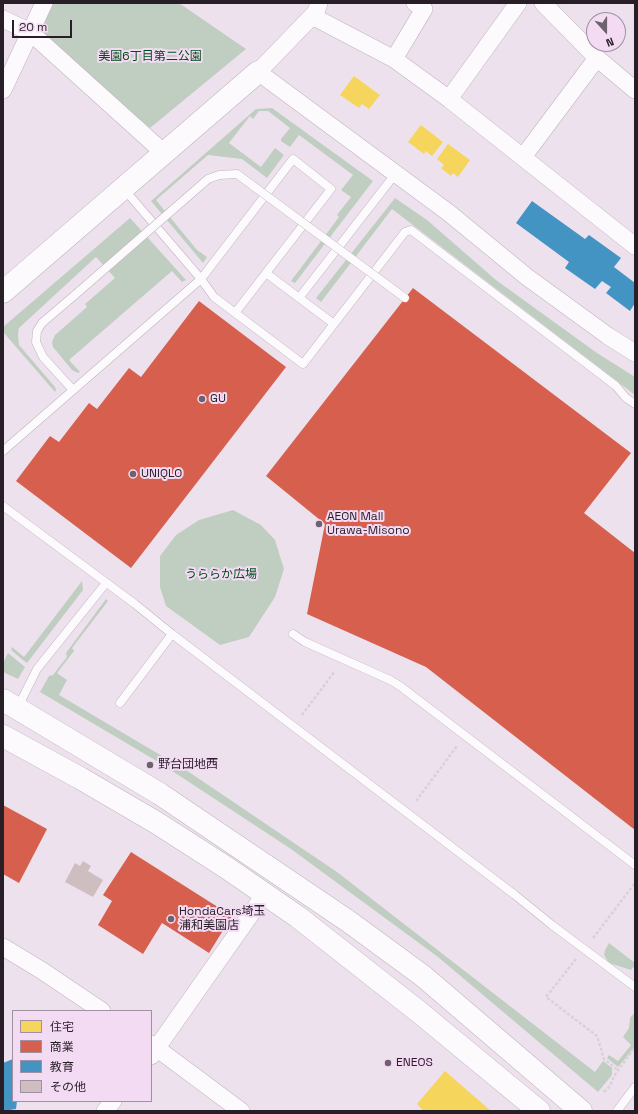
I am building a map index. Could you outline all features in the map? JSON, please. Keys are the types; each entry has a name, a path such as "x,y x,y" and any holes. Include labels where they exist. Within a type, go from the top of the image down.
{"street":[{"path":"3,90 44,3"},
{"path":"394,59 424,9 415,3"},
{"path":"449,99 518,3"},
{"path":"543,3 597,58 635,90"},
{"path":"3,292 258,72 316,9 394,59 449,99 635,246"},
{"path":"3,19 30,32 164,154"},
{"path":"523,157 597,58"},
{"path":"258,72 450,213 527,278 608,336 635,353"},
{"path":"10,704 160,794 257,858 348,921 423,976 581,1111"},
{"path":"3,736 80,778 157,823 227,868 298,917 419,1012 538,1111"},
{"path":"241,1111 153,1049 265,894"},
{"path":"3,947 41,970 101,1010"},
{"path":"105,1111 113,1102"}],"lane":[{"path":"3,451 201,279 293,159 331,189 235,313"},
{"path":"299,298 396,173"},
{"path":"73,390 44,357 36,342 37,331 42,323 208,179 237,174 406,298"},
{"path":"123,188 201,279 214,297 303,364 405,232 411,230 616,386 626,398 635,404"},
{"path":"266,273 334,324"},
{"path":"3,507 106,582 635,988"},
{"path":"10,704 106,582"},
{"path":"120,703 172,634"},
{"path":"293,634 305,642 390,680 400,686 635,865"},
{"path":"617,1111 635,1087"}],"path":[{"path":"293,726 338,667"},
{"path":"407,813 459,744"},
{"path":"618,1070 604,1059 597,1036 546,997 635,883"},
{"path":"604,1092 610,1086 614,1076 635,1047"}],"green space":[{"name":"美園6丁目第二公園","path":"53,3 179,3 246,49 150,128 38,31"},
{"path":"272,108 373,181 295,283 291,281 339,217 337,215 351,197 341,190 353,175 299,135 290,147 281,141 290,128 268,111 259,111 253,119 250,116 229,143 261,167 275,148 284,155 267,178 242,159 208,155 156,200 197,250 207,257 203,263 151,201 256,109"},
{"path":"395,198 427,220 496,280 597,353 635,377 635,395 392,209 321,302 316,298"},
{"path":"130,218 186,280 182,282 172,271 69,360 80,372 78,373 72,370 53,347 52,342 55,335 87,307 85,304 115,278 96,257 19,328 19,345 55,387 55,392 4,333 3,334 3,327"},
{"name":"うららか広場","path":"233,510 261,525 275,540 284,569 275,597 249,637 220,645 166,606 160,587 160,556 176,535 199,520"},
{"path":"82,581 83,590 27,663 11,650 12,647 24,657"},
{"path":"106,599 108,601 72,648 74,651 57,673 67,680 59,695 189,772 337,872 595,1072 603,1061 612,1068 612,1075 598,1092 438,957 291,849 160,763 40,692 49,676 53,675 67,657 66,653"},
{"path":"8,653 25,667 18,679 3,672 3,663"},
{"path":"609,943 635,963 635,969 633,967 631,970 609,963 604,955"},
{"path":"635,1012 634,1048 618,1067 607,1058 609,1055 618,1061 631,1045 623,1037 629,1028 630,1018"}],"building: 住宅":[{"path":"354,76 380,95 369,109 362,104 359,108 340,95"},
{"path":"421,125 443,142 432,156 426,151 424,154 408,142"},
{"path":"448,144 470,160 458,177 453,173 451,176 441,168 444,165 437,159"},
{"path":"445,1071 491,1111 424,1111 417,1104"}],"building: 商業":[{"path":"413,288 631,453 584,513 635,553 635,830 426,667 307,614 325,524 266,476"},
{"path":"199,301 286,367 131,568 16,481 50,436 59,442 89,403 97,409 129,368 141,377"},
{"path":"3,805 47,829 19,883 3,874"},
{"path":"131,852 232,916 209,953 162,923 143,954 98,925 112,901 103,895"}],"building: 教育":[{"path":"532,201 585,239 589,235 621,258 614,267 635,283 635,303 630,311 606,293 611,287 602,281 595,289 565,268 569,262 516,223"},
{"path":"12,1059 12,1102 17,1102 16,1109 3,1111 3,1063"}],"building: その他":[{"path":"83,861 91,866 88,871 103,880 93,897 65,882 75,863 80,866"}],"place":[{"name":"GU","path":"202,399"},
{"name":"UNIQLO","path":"133,474"},
{"name":"AEON Mall Urawa-Misono","path":"319,524"},
{"name":"野台団地西","path":"150,765"},
{"name":"HondaCars埼玉 浦和美園店","path":"171,919"},
{"name":"ENEOS","path":"388,1063"}]}
